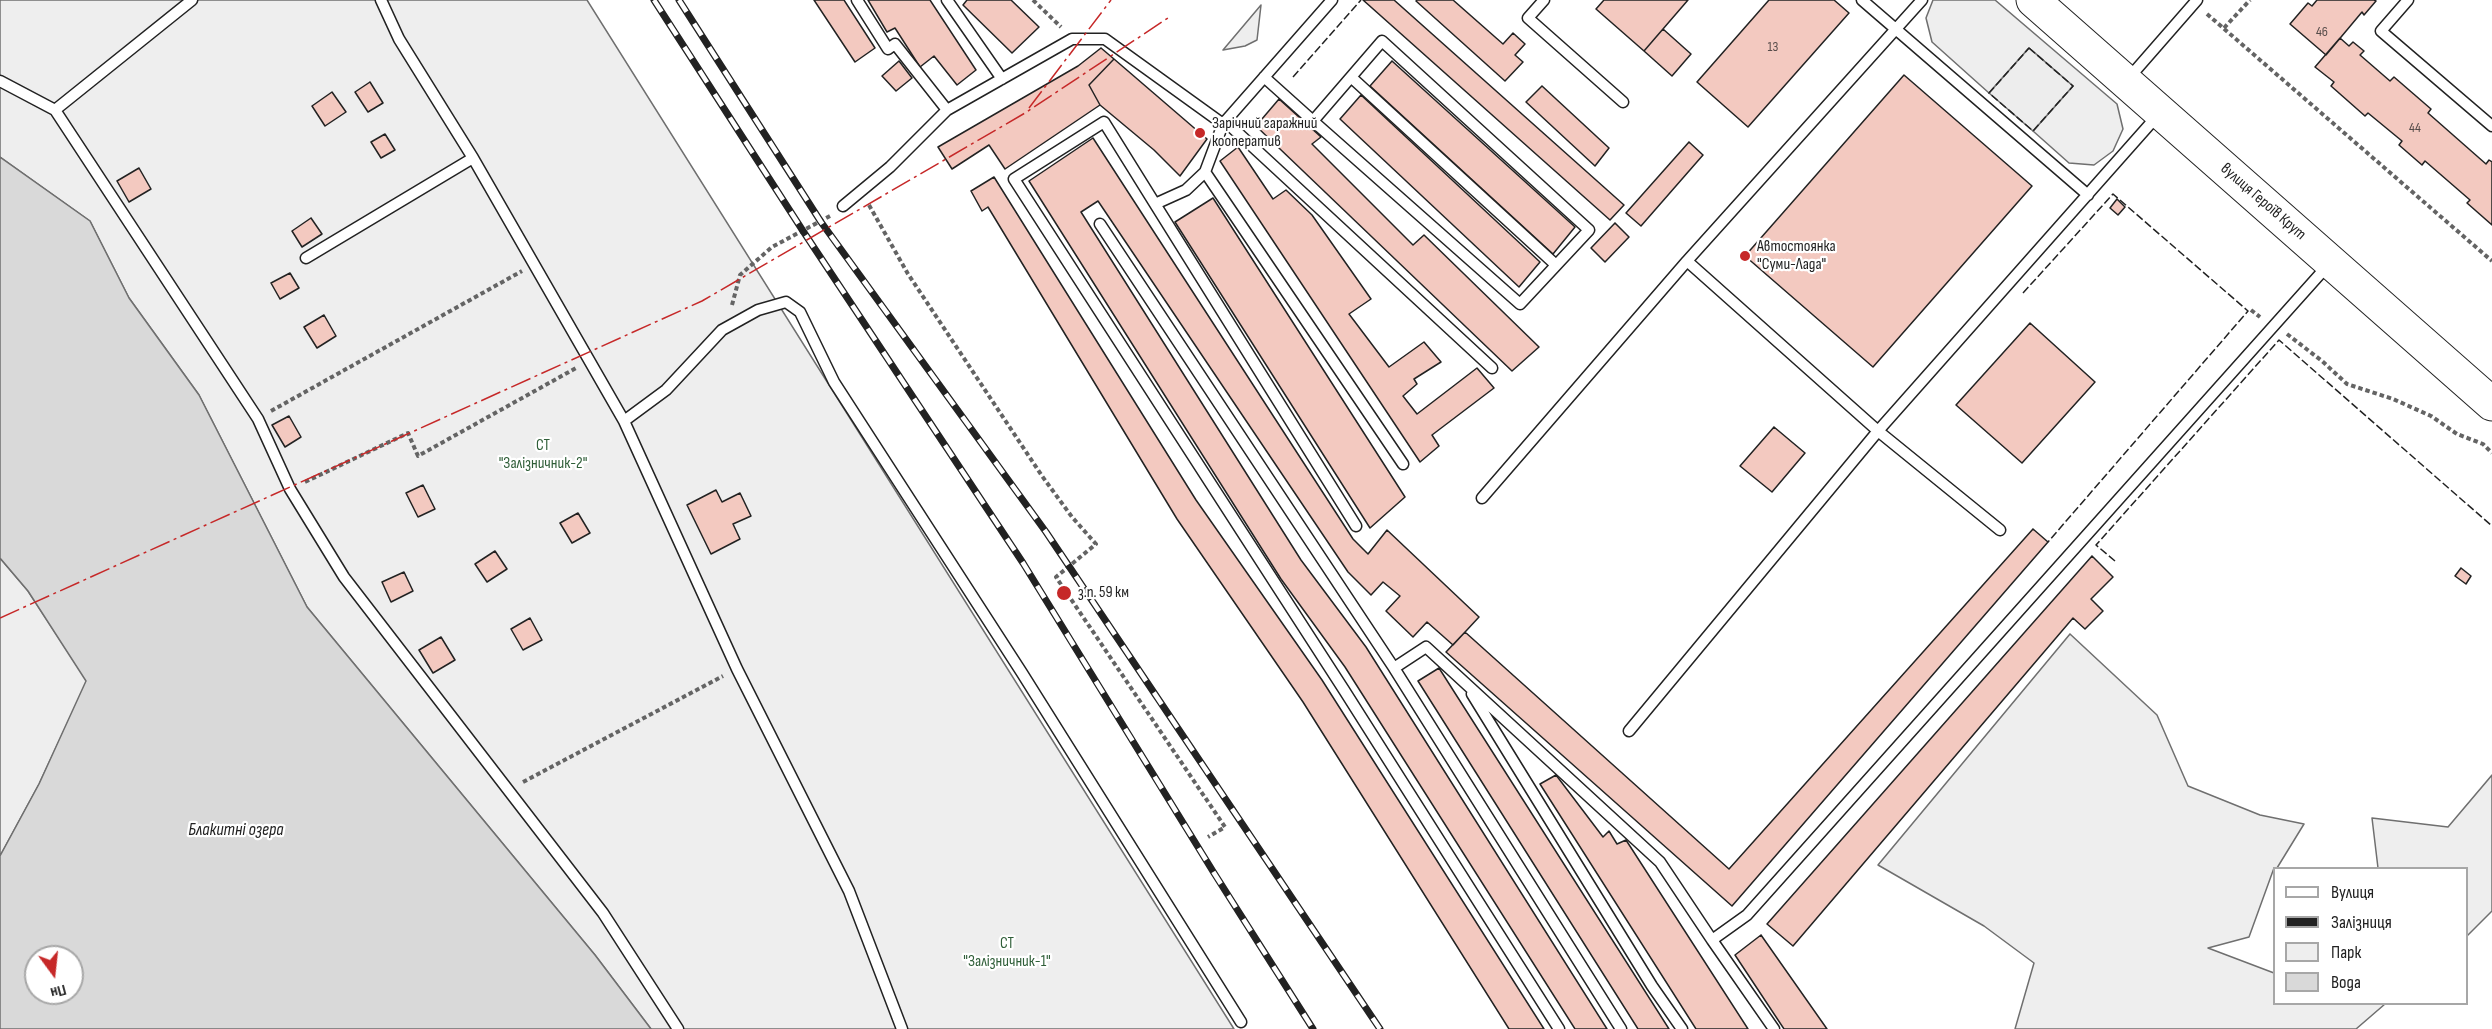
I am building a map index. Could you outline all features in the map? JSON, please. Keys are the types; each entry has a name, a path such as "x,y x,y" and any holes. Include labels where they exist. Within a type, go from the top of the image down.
{"main road":[{"name":"вулиця Героїв Крут","path":"2033,0 2492,404"}],"lane":[{"path":"55,110 192,0"},
{"path":"381,0 399,39 473,158 624,421 737,669 849,891 902,1029"},
{"path":"856,0 888,49 895,44 947,110"},
{"path":"947,0 1002,79"},
{"path":"1155,204 1186,190 1205,172 1224,122 1332,0"},
{"path":"1544,0 1528,18 1623,102"},
{"path":"1862,0 2088,195"},
{"path":"1482,498 1687,261 1922,0"},
{"path":"2408,0 2381,31 2492,126"},
{"path":"2126,81 2195,1"},
{"path":"843,206 890,167 947,110 1072,39 1105,39 1224,122 1492,368"},
{"path":"1264,77 1313,121 1520,304 1589,230 1382,40 1313,121"},
{"path":"1350,77 1556,265"},
{"path":"0,81 55,110 258,418 290,489 344,577 510,789 603,913 678,1029"},
{"path":"1629,730 1878,432 2161,112"},
{"path":"1356,526 1104,122 1014,179 1325,660 1559,1029"},
{"path":"306,258 473,158"},
{"path":"1205,172 1402,464"},
{"path":"1100,224 1394,668 1621,1029"},
{"path":"1687,261 1878,432 2000,530"},
{"path":"1712,940 1747,915 2331,261"},
{"path":"624,421 666,390 722,330 758,310 786,302 800,312 834,382 1022,673 1241,1022"},
{"path":"1394,668 1426,647 1660,862 1774,1029"},
{"path":"1465,682 1646,975 1682,1029"}],"path":[{"path":"1033,0 1072,39"},
{"path":"2224,28 2250,0"},
{"path":"2195,1 2492,261"},
{"path":"860,192 908,274 1042,476 1072,517 1096,544 1056,578 1225,827 1208,837"},
{"path":"722,330 731,310 740,275 772,247 821,222"},
{"path":"258,418 534,264"},
{"path":"2251,310 2322,361 2347,384 2393,399 2432,416 2457,434 2482,444 2492,453"},
{"path":"290,489 408,433 418,456 590,360"},
{"path":"510,789 737,669"}],"green space":[{"name":"СТ \"Залізничник-2\"","path":"0,0 587,0 1234,1029 651,1029 595,955 307,607 199,395 129,298 90,221 0,157"},
{"path":"1933,0 1995,0 2117,104 2123,129 2113,151 2094,165 2069,163 2033,131 2073,86 2029,48 1989,93 1932,42 1926,18"},
{"path":"1261,5 1257,40 1245,46 1223,50"},
{"path":"0,558 28,591 87,681 39,784 0,856"},
{"path":"2070,634 2157,715 2188,786 2260,815 2304,824 2278,867 2273,867 2249,937 2208,948 2273,973 2273,1005 2384,1005 2356,1029 2015,1029 2034,963 1984,926 1878,865"},
{"path":"2492,775 2492,911 2468,935 2468,867 2378,867 2372,818 2448,827"}],"shaded area":[{"path":"2029,48 2073,86 2033,131 1989,93"}],"water":[{"name":"Блакитні озера","path":"0,157 90,221 129,298 199,395 307,607 595,955 651,1029 0,1029 0,856 39,784 86,681 28,591 0,558"}],"building":[{"path":"814,0 844,0 875,48 855,62"},
{"path":"868,0 930,0 976,70 957,85 934,56 920,67 895,28 887,32"},
{"path":"967,0 1011,0 1039,27 1012,53 963,5"},
{"path":"1363,0 1394,0 1624,205 1610,220"},
{"path":"1417,0 1453,0 1503,44 1513,33 1525,44 1515,55 1523,62 1505,81"},
{"path":"1604,0 1688,0 1644,51 1596,9"},
{"path":"1769,0 1834,0 1849,13 1748,127 1697,82"},
{"path":"2317,0 2376,1 2364,15 2362,12 2326,55 2290,24 2308,3 2312,6"},
{"path":"1663,29 1691,54 1672,76 1644,51"},
{"path":"2340,38 2349,46 2353,42 2364,51 2360,55 2390,81 2394,77 2431,109 2428,113 2486,164 2489,160 2492,162 2492,225 2467,203 2470,200 2425,161 2422,165 2399,145 2402,141 2368,113 2365,116 2331,86 2334,82 2315,67"},
{"path":"1101,48 1114,59 1089,85 1100,105 1005,169 989,145 952,169 938,147 1078,66"},
{"path":"1114,59 1207,139 1180,176 1154,150 1100,105 1089,85"},
{"path":"899,61 912,78 896,91 882,76"},
{"path":"1392,61 1575,227 1553,254 1370,86"},
{"path":"1904,75 2032,186 1873,367 1745,256"},
{"path":"370,82 383,103 368,112 355,92"},
{"path":"1542,86 1609,148 1595,166 1526,102"},
{"path":"332,92 346,112 325,126 312,106"},
{"path":"1361,95 1540,262 1519,287 1340,119"},
{"path":"1279,99 1321,137 1312,144 1413,245 1424,235 1539,347 1512,371 1256,126"},
{"path":"385,134 395,150 381,158 371,142"},
{"path":"1093,138 1353,539 1368,554 1387,530 1479,617 1453,645 1427,622 1413,637 1386,611 1400,596 1383,582 1371,595 1348,572 1098,201 1081,212 1301,560 1366,647 1607,1029 1575,1029 1345,667 1281,579 1029,181"},
{"path":"1689,142 1703,155 1641,226 1626,213"},
{"path":"1238,147 1273,199 1286,190 1312,215 1371,299 1349,314 1389,367 1424,342 1441,362 1414,379 1417,384 1403,396 1417,414 1477,368 1494,388 1432,435 1439,446 1420,462 1220,161"},
{"path":"139,168 151,189 129,202 117,181"},
{"path":"994,177 1196,500 1322,680 1544,1029 1509,1029 1303,702 1177,519 988,207 982,211 971,191"},
{"path":"1213,198 1405,497 1370,528 1175,222"},
{"path":"2117,199 2125,207 2118,215 2110,208"},
{"path":"311,218 322,234 302,247 292,231"},
{"path":"1615,223 1629,237 1605,262 1591,248"},
{"path":"290,273 299,288 280,299 271,283"},
{"path":"324,315 336,336 317,348 304,327"},
{"path":"2030,323 2095,382 2022,463 1956,405"},
{"path":"289,416 301,437 285,447 272,425"},
{"path":"1774,427 1805,453 1772,492 1740,466"},
{"path":"423,485 435,509 418,517 406,493"},
{"path":"716,490 722,502 740,493 751,516 733,524 740,539 711,554 687,505"},
{"path":"578,513 590,533 572,543 560,523"},
{"path":"2033,529 2048,542 1732,906 1446,652 1465,632 1729,869"},
{"path":"495,551 507,569 487,582 475,564"},
{"path":"2092,556 2113,577 2091,599 2103,611 2085,629 2073,618 1793,946 1767,924"},
{"path":"2461,568 2471,576 2466,584 2455,576"},
{"path":"404,572 413,591 391,602 382,582"},
{"path":"530,618 542,640 523,650 511,629"},
{"path":"441,637 455,660 433,673 419,650"},
{"path":"1439,668 1669,1029 1638,1029 1418,681"},
{"path":"1556,775 1603,837 1609,831 1617,844 1626,840 1748,1029 1696,1029 1540,784"},
{"path":"1761,935 1827,1029 1784,1029 1735,955"}],"railway":[{"path":"654,0 803,231 1023,563 1313,1029"},
{"path":"679,0 821,222 1046,532 1380,1029"}],"fence":[{"path":"1293,77 1361,0"},
{"path":"2029,48 2073,86 2033,131 1989,93 2029,48"},
{"path":"2023,293 2113,194 2248,311 2048,542"},
{"path":"2115,561 2096,545 2279,340 2492,526"}],"power":[{"path":"1029,108 1111,0"},
{"path":"0,618 702,301 1025,113 1171,16"}],"place":[{"name":"Зарічний гаражний кооператив","path":"1200,133"},
{"name":"Автостоянка \"Суми-Лада\"","path":"1745,256"},
{"name":"з.п. 59 км","path":"1064,593"}],"park label":[{"name":"СТ \"Залізничник-1\"","path":"1007,953"}]}
